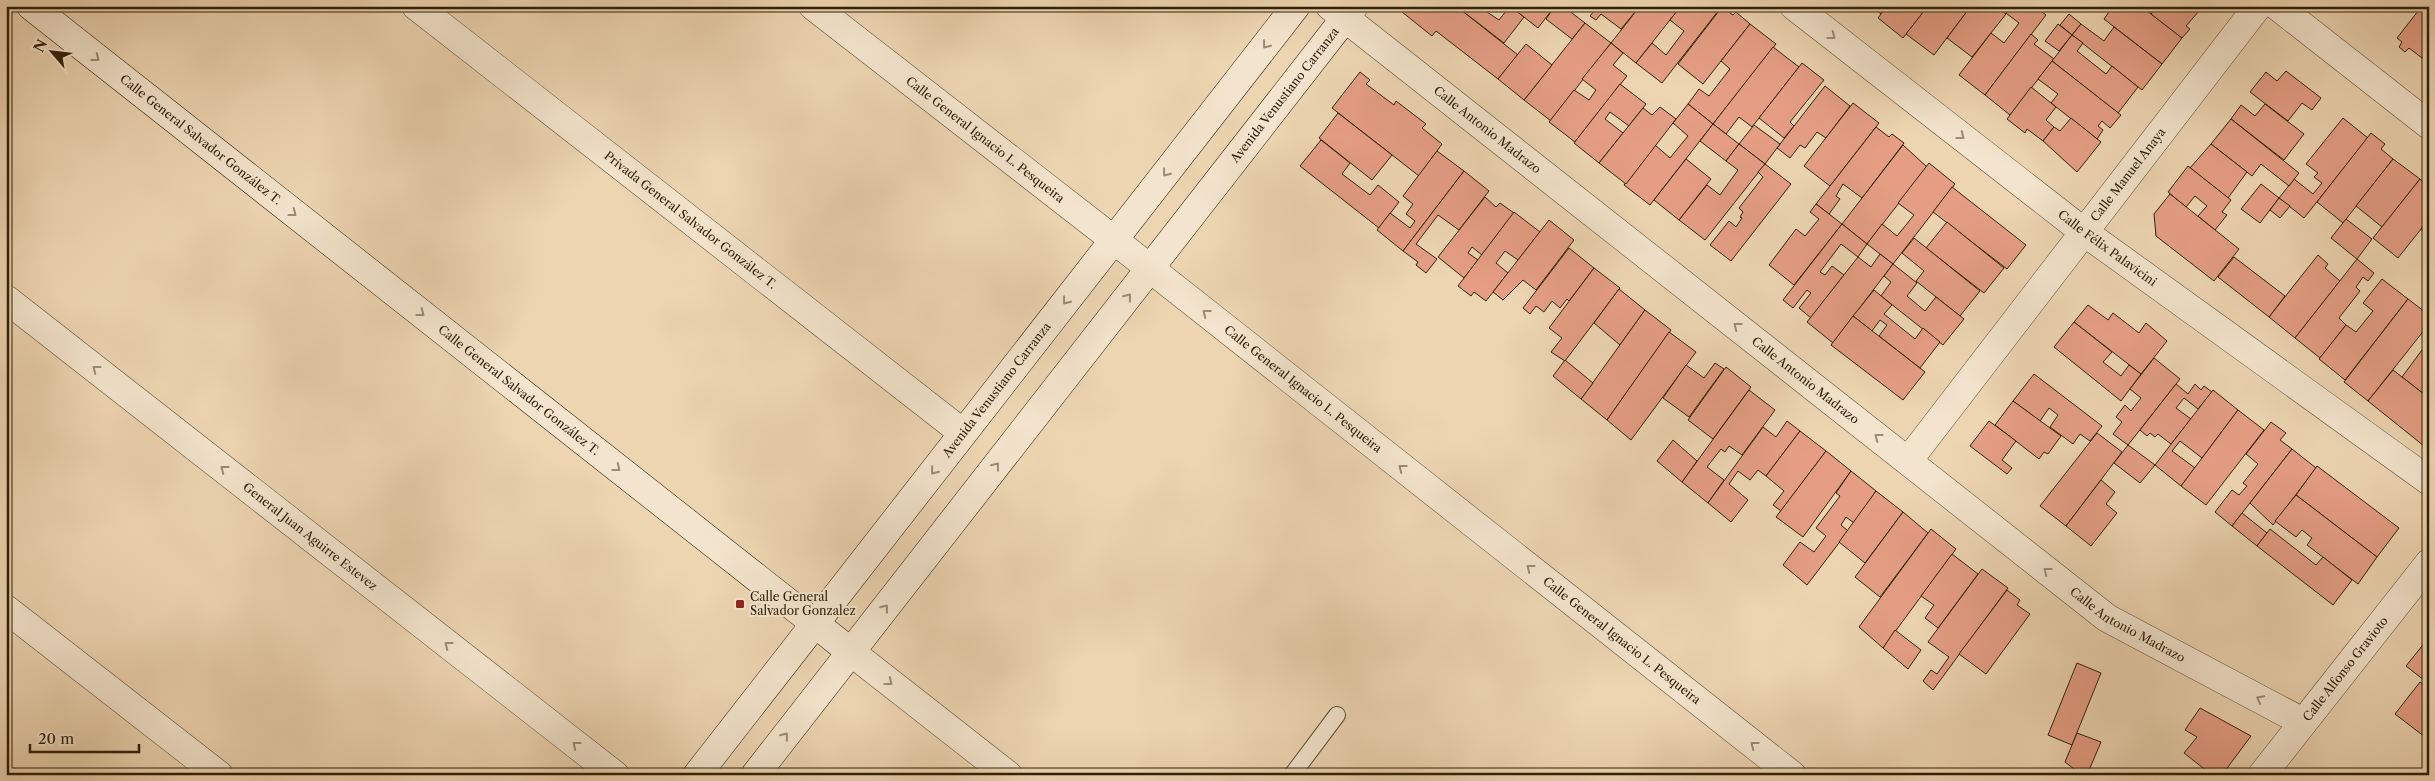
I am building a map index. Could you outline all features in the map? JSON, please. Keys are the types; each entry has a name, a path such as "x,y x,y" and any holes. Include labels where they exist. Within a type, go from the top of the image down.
{"street":[{"name":"Calle General Salvador González T.","path":"30,6 1008,775"},
{"name":"Privada General Salvador González T.","path":"416,6 963,433"},
{"name":"Calle General Ignacio L. Pesqueira","path":"813,6 1114,240 1792,775"},
{"name":"Avenida Venustiano Carranza","path":"697,775 1296,6"},
{"name":"Calle Félix Palavicini","path":"1794,6 2084,232 2429,481"},
{"name":"Calle Manuel Anaya","path":"1908,461 2258,6"},
{"path":"2277,6 2429,125"},
{"name":"Avenida Venustiano Carranza","path":"755,775 1150,269 1343,10"},
{"name":"Calle Antonio Madrazo","path":"1343,10 2107,618 2303,722"},
{"name":"General Juan Aguirre Estevez","path":"6,299 615,775"},
{"name":"Calle Alfonso Gravioto","path":"2262,775 2429,563"},
{"path":"6,608 219,775"}],"lane":[{"path":"1292,775 1337,715"}],"building":[{"path":"1407,6 1456,6 1518,55 1498,79 1436,31 1432,36 1402,12"},
{"path":"1456,6 1492,6 1487,12 1499,20 1510,6 1524,17 1504,43"},
{"path":"1510,6 1555,6 1538,28"},
{"path":"1555,6 1563,6 1585,23 1572,39 1546,19"},
{"path":"1598,6 1630,6 1636,11 1621,29 1601,14 1596,20 1590,16"},
{"path":"1640,6 1681,6 1636,63 1611,43"},
{"path":"1681,6 1722,6 1662,83 1636,63 1652,43 1666,55 1684,31 1670,20"},
{"path":"1871,6 1887,6 1881,14"},
{"path":"1887,6 1928,6 1903,38 1878,18"},
{"path":"1928,6 1971,6 1934,55 1906,34"},
{"path":"1971,6 1995,6 2006,14 1972,57 1947,38"},
{"path":"2012,6 2035,6 2046,15 1985,95 1959,75 1991,33 2004,43 2019,23 2006,13"},
{"path":"2108,6 2141,6 2182,38 2162,64 2104,19 2111,9"},
{"path":"2141,6 2157,6 2151,14"},
{"path":"2157,6 2193,6 2199,11 2186,26 2190,29 2182,38 2151,14"},
{"path":"2422,6 2429,6 2429,49 2422,58 2409,48 2405,52 2399,47 2402,42 2397,38"},
{"path":"1722,7 1733,15 1736,12 1750,24 1703,84 1678,64"},
{"path":"2069,14 2081,24 2072,35 2060,25"},
{"path":"1585,23 1611,43 1551,121 1524,100"},
{"path":"1750,24 1776,44 1713,124 1688,104 1699,89 1709,96 1730,69 1721,61"},
{"path":"2058,24 2072,35 2059,51 2045,41"},
{"path":"2081,24 2104,41 2114,27 2162,64 2142,90 2072,35"},
{"path":"2031,34 2038,40 2034,44 2054,59 2010,115 1985,95"},
{"path":"2072,35 2083,43 2077,51 2106,74 2112,66 2138,87 2118,113 2052,61"},
{"path":"1611,43 1623,53 1613,65 1627,76 1575,142 1549,122 1574,90 1589,100 1596,90 1582,79"},
{"path":"1526,44 1552,65 1524,100 1498,79"},
{"path":"1773,47 1799,67 1752,127 1739,117 1726,134 1713,124"},
{"path":"2052,61 2121,115 2110,128 2102,121 2098,126 2103,130 2097,139 2051,103 2058,94 2038,79"},
{"path":"1802,63 1824,80 1790,122 1794,126 1784,138 1759,118"},
{"path":"2286,71 2321,98 2312,110 2302,103 2288,121 2250,92 2266,72 2277,81"},
{"path":"1360,72 1370,80 1366,84 1394,105 1396,101 1426,124 1422,128 1442,144 1419,176 1332,108"},
{"path":"1620,84 1646,104 1629,126 1610,112 1605,119 1623,133 1599,163 1574,143"},
{"path":"1825,86 1850,106 1826,138 1817,132 1805,148 1800,145 1790,158 1777,148"},
{"path":"2031,87 2056,107 2046,120 2054,127 2043,141 2027,129 2025,133 2007,119"},
{"path":"1853,103 1879,123 1830,186 1804,166"},
{"path":"1688,104 1713,124 1650,205 1624,185 1655,145 1670,158 1688,136 1673,123"},
{"path":"2265,104 2304,134 2284,160 2231,119 2241,105 2255,116"},
{"path":"1660,107 1676,119 1626,184 1599,163 1643,108 1652,115"},
{"path":"1338,113 1392,155 1372,180 1319,138"},
{"path":"2071,118 2101,142 2077,172 2043,141 2054,127 2060,131"},
{"path":"2343,118 2368,138 2304,218 2279,198 2294,179 2313,194 2322,183 2314,177 2318,173 2306,164"},
{"path":"2231,119 2299,173 2289,186 2261,164 2252,176 2211,144"},
{"path":"1713,124 1739,144 1726,161 1700,141"},
{"path":"1754,125 1780,144 1765,164 1739,144"},
{"path":"1876,127 1889,137 1892,134 1904,143 1862,198 1843,184 1836,196 1840,199 1829,214 1816,204"},
{"path":"2371,133 2385,144 2381,149 2393,159 2343,223 2317,202"},
{"path":"1321,140 1350,163 1342,174 1370,195 1378,185 1399,202 1379,228 1300,166"},
{"path":"1739,144 1765,164 1705,240 1679,220 1707,185 1720,195 1738,170 1726,161"},
{"path":"2211,144 2247,172 2228,198 2190,168"},
{"path":"1903,145 1927,167 1867,244 1842,224"},
{"path":"1437,151 1464,171 1403,251 1377,230 1390,213 1410,228 1415,221 1406,214 1413,204 1403,196"},
{"path":"1686,159 1711,179 1679,220 1654,200"},
{"path":"2393,159 2420,179 2382,227 2356,206"},
{"path":"1929,163 1955,184 1893,264 1867,244 1882,224 1897,236 1914,215 1898,203"},
{"path":"1765,164 1791,184 1731,261 1710,245 1729,221 1736,227 1742,218 1740,217 1743,212 1739,208 1763,177 1758,172"},
{"path":"2188,166 2231,200 2222,212 2227,215 2215,230 2198,216 2207,206 2195,196 2186,207 2168,192"},
{"path":"1464,171 1489,191 1459,230 1438,215 1416,244 1437,259 1426,273 1416,265 1418,262 1403,251"},
{"path":"2420,179 2429,187 2429,219 2398,258 2373,238"},
{"path":"2261,184 2279,198 2260,223 2241,209"},
{"path":"1952,187 2026,245 2007,269 1933,212"},
{"path":"2170,194 2239,249 2214,281 2156,236 2154,214"},
{"path":"1485,197 1496,207 1500,203 1514,213 1482,255 1472,247 1468,253 1478,260 1464,278 1438,257"},
{"path":"2279,198 2290,206 2280,218 2270,210"},
{"path":"1816,204 1842,224 1794,285 1769,265 1796,229 1805,236 1819,219 1810,212"},
{"path":"1514,212 1540,232 1518,260 1505,251 1496,263 1508,273 1486,301 1474,292 1471,296 1458,286"},
{"path":"2346,219 2372,239 2357,259 2331,238"},
{"path":"2429,219 2429,236 2421,229"},
{"path":"1549,220 1574,240 1536,290 1523,280 1503,300 1493,292"},
{"path":"1947,222 2004,268 1984,293 1926,248"},
{"path":"1842,224 1867,244 1858,257 1841,244 1820,272 1825,275 1832,266 1844,275 1811,318 1799,308 1811,293 1807,290 1793,308 1783,300"},
{"path":"1914,238 1980,291 1960,316 1916,281 1924,271 1902,253"},
{"path":"1569,248 1594,268 1569,301 1567,299 1560,308 1552,301 1544,312 1536,306 1530,314 1523,308"},
{"path":"1880,254 1893,264 1833,343 1807,322 1858,257 1871,267"},
{"path":"2318,255 2328,264 2325,268 2340,281 2295,338 2269,317"},
{"path":"2234,257 2285,296 2269,317 2218,277"},
{"path":"2357,259 2374,273 2368,281 2363,277 2356,287 2360,291 2339,318 2346,325 2320,358 2295,338"},
{"path":"1893,264 1917,283 1907,296 1925,311 1936,297 1964,319 1943,345 1881,296 1891,282 1884,276"},
{"path":"1594,268 1620,288 1565,361 1551,352 1562,338 1549,328"},
{"path":"2382,279 2408,299 2345,380 2319,359 2346,325 2356,332 2373,311 2363,303"},
{"path":"1619,289 1645,310 1620,345 1594,323"},
{"path":"1874,290 1892,305 1884,314 1915,339 1923,328 1940,342 1920,368 1879,336 1887,325 1880,320 1872,331 1853,316"},
{"path":"2408,299 2429,315 2429,324 2368,401 2344,382"},
{"path":"2088,305 2108,320 2113,313 2139,333 2146,323 2167,341 2141,374 2074,322"},
{"path":"1645,310 1671,330 1607,420 1581,399"},
{"path":"1853,316 1925,372 1903,400 1831,345"},
{"path":"2074,322 2112,352 2103,362 2121,376 2129,365 2141,374 2121,401 2054,347"},
{"path":"1669,332 1696,352 1631,440 1607,420"},
{"path":"2422,350 2429,355 2429,398 2402,377"},
{"path":"2154,358 2180,379 2128,445 2113,434 2122,422 2116,417 2125,405 2131,411 2141,398 2130,389"},
{"path":"1565,360 1593,383 1581,399 1553,376"},
{"path":"1715,363 1724,369 1689,417 1663,398 1686,365 1704,378"},
{"path":"1726,367 1751,387 1713,439 1688,420"},
{"path":"2393,370 2429,398 2429,450 2368,401"},
{"path":"2034,374 2102,426 2090,441 2080,434 2073,444 2050,427 2058,415 2049,408 2040,421 2013,401"},
{"path":"2176,384 2188,394 2195,384 2201,390 2204,386 2212,392 2198,409 2184,398 2176,408 2191,419 2171,444 2158,434 2155,437 2150,433 2147,436 2140,430"},
{"path":"1749,390 1775,410 1742,455 1729,446 1725,452 1721,449 1707,467 1724,480 1708,503 1682,482"},
{"path":"2213,390 2238,410 2202,458 2180,441 2172,451 2195,468 2181,486 2155,465"},
{"path":"2013,401 2061,436 2048,454 2044,452 2039,459 1995,425"},
{"path":"2238,410 2264,430 2206,505 2181,486"},
{"path":"1787,421 1800,431 1766,476 1758,470 1750,480 1738,471 1729,484 1748,500 1731,522 1708,503 1763,427 1776,437"},
{"path":"1989,421 2016,441 2002,460 2012,468 2007,474 1970,446"},
{"path":"2271,422 2286,433 2280,440 2292,449 2232,526 2215,512 2232,490 2239,495 2247,486 2243,483 2258,464 2246,454"},
{"path":"1800,431 1826,451 1781,511 1773,505 1784,491 1766,476"},
{"path":"2097,433 2122,452 2066,526 2040,506"},
{"path":"1673,440 1697,461 1682,482 1657,461"},
{"path":"2128,445 2155,465 2140,483 2114,463"},
{"path":"2292,449 2316,468 2273,525 2250,503"},
{"path":"1826,451 1851,471 1803,537 1776,517"},
{"path":"2317,466 2399,528 2377,557 2296,495"},
{"path":"1851,471 1876,491 1854,523 1846,517 1841,525 1848,531 1807,585 1783,565 1800,542 1814,552 1826,536 1816,528 1840,496 1836,493"},
{"path":"2101,480 2115,492 2106,504 2117,513 2091,546 2066,526"},
{"path":"1876,491 1903,512 1865,563 1839,542"},
{"path":"2296,495 2377,557 2358,584 2307,545 2312,538 2302,530 2296,537 2275,521"},
{"path":"1903,512 1928,533 1880,597 1855,577"},
{"path":"2242,513 2267,533 2257,546 2232,526"},
{"path":"1931,529 1956,549 1883,648 1859,627"},
{"path":"2270,529 2316,565 2323,557 2352,580 2333,605 2257,546"},
{"path":"1952,554 1978,574 1938,628 1925,618 1934,605 1921,596"},
{"path":"1982,569 2008,588 1933,690 1923,681 1931,670 1937,674 1949,657 1928,642"},
{"path":"2007,590 2020,600 2017,605 2030,614 1986,674 1959,654"},
{"path":"1895,630 1921,650 1908,669 1883,648"},
{"path":"2426,641 2429,643 2429,684 2406,666"},
{"path":"2077,663 2101,673 2072,745 2048,735"},
{"path":"2420,682 2429,689 2429,740 2395,714"},
{"path":"2200,708 2251,736 2222,775 2212,775 2184,753 2197,737 2185,730"},
{"path":"2077,733 2101,742 2087,775 2082,775 2065,762"}],"place":[{"name":"Calle General Salvador Gonzalez","path":"740,604"}]}
